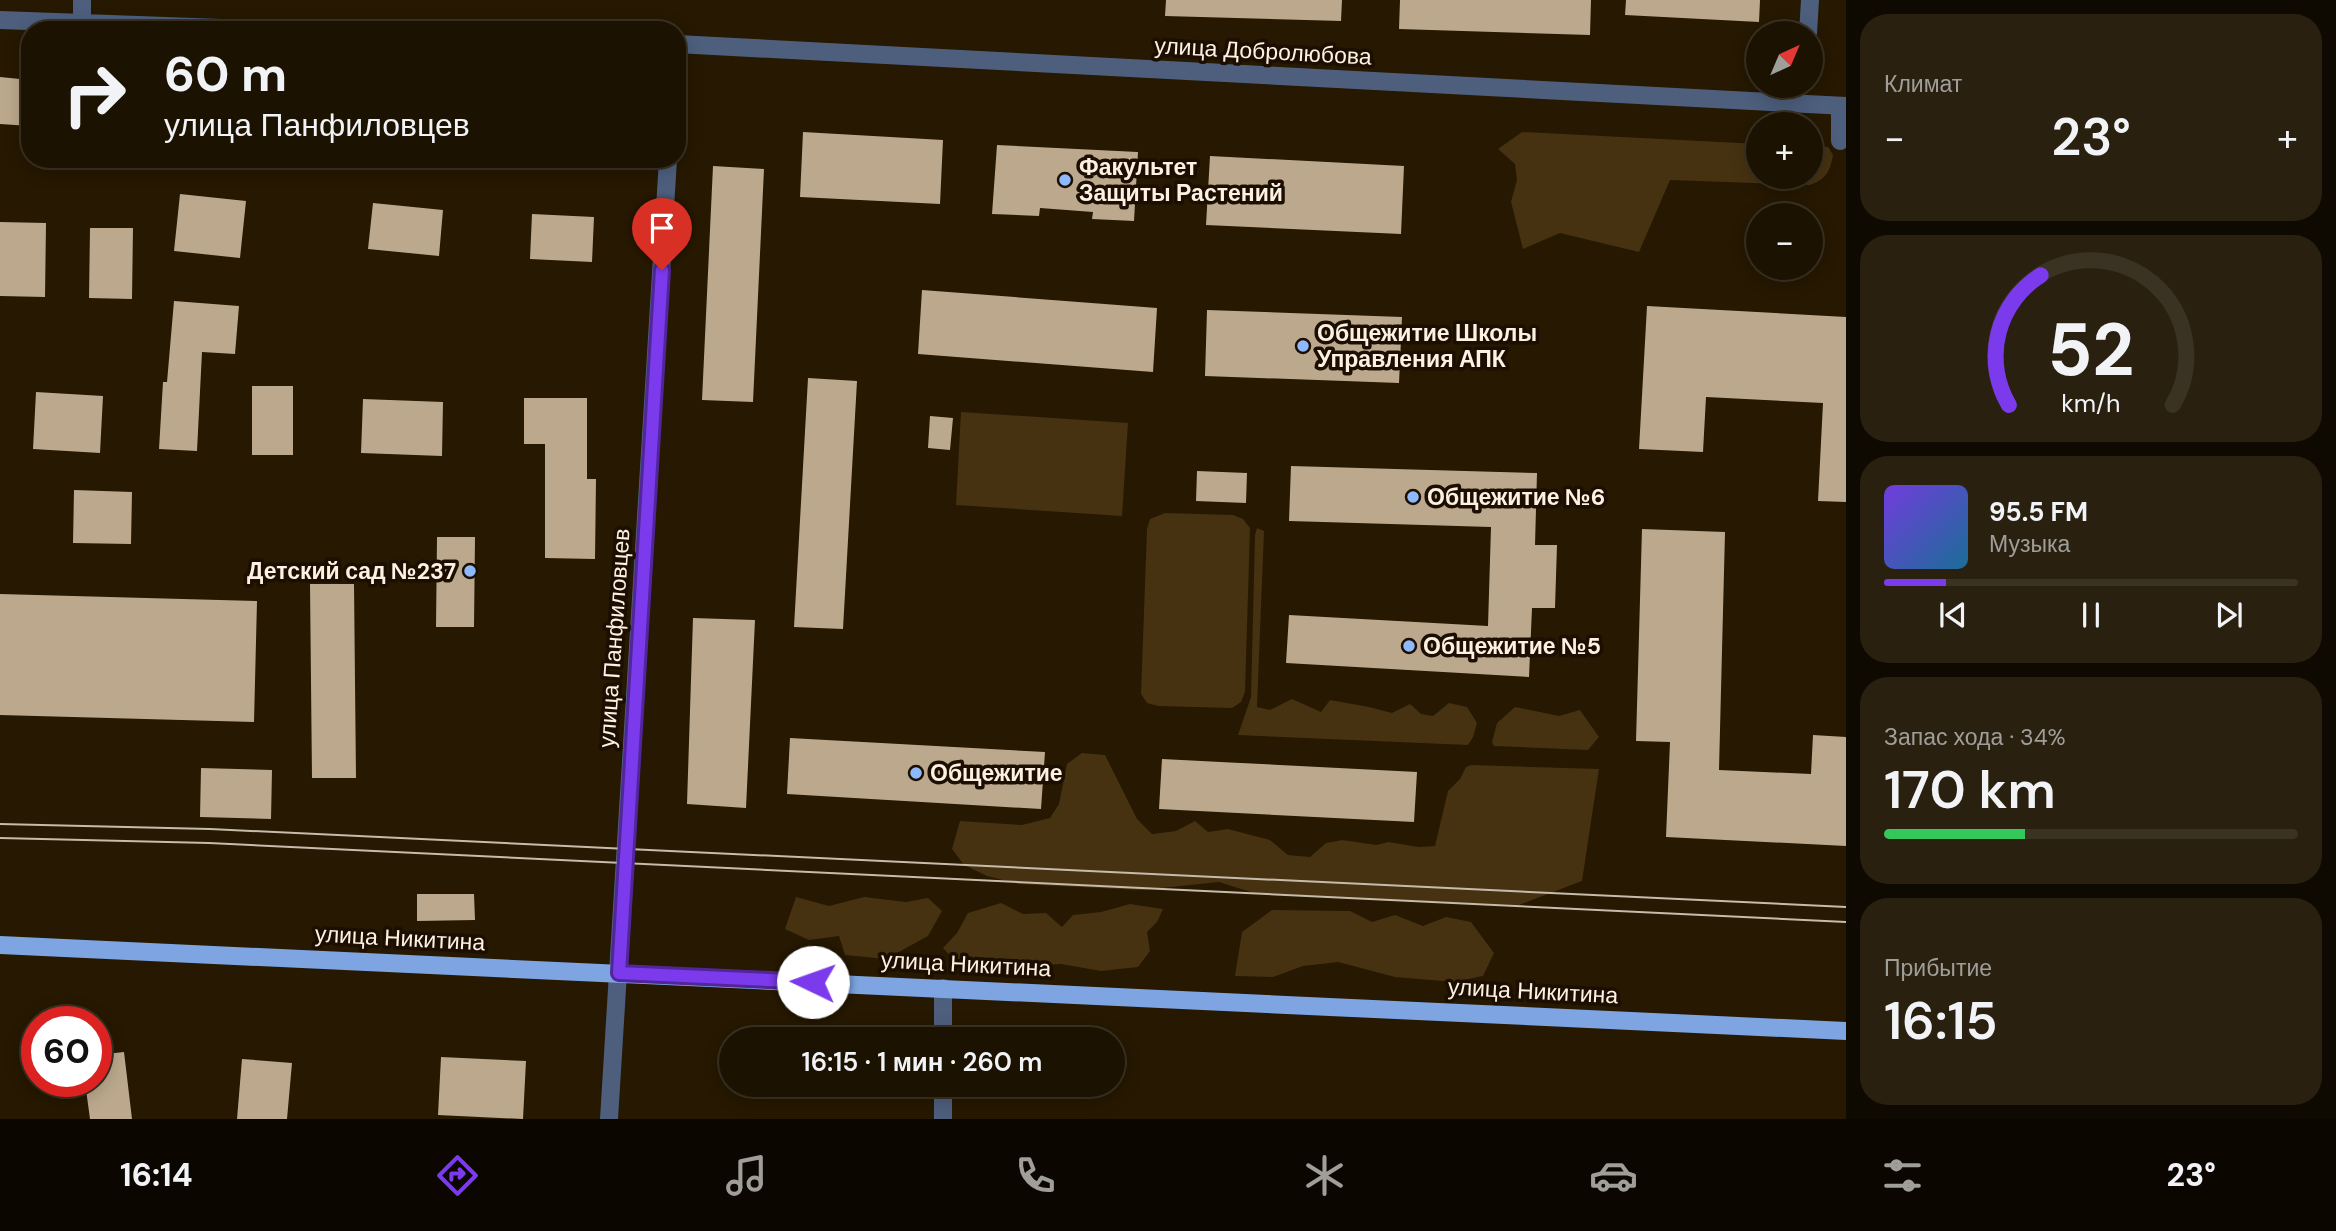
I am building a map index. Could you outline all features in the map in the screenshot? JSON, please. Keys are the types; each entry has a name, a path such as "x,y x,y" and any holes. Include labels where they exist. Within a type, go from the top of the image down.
{"main road":[{"name":"улица Никитина","path":"0,944 1846,1031"}],"street":[{"path":"82,0 82,21"},
{"path":"1809,21 1810,0"},
{"path":"0,20 27,21"},
{"name":"улица Добролюбова","path":"686,44 1843,106"},
{"path":"1804,98 1804,104"},
{"path":"1840,141 1843,106"},
{"name":"улица Панфиловцев","path":"609,1119 667,168"},
{"path":"943,988 943,1027"},
{"path":"943,1097 943,1119"}],"shaded area":[{"path":"1522,132 1746,143 1746,183 1670,180 1639,252 1560,233 1523,249 1511,202 1517,180 1515,164 1498,149"},
{"path":"1823,147 1828,147 1833,155 1823,177"},
{"path":"961,412 1128,423 1122,516 956,505"},
{"path":"1165,513 1233,515 1243,519 1250,528 1245,692 1241,702 1232,708 1158,706 1147,703 1141,694 1147,529 1150,519"},
{"path":"1257,528 1264,531 1257,707 1270,710 1292,699 1321,712 1330,700 1392,713 1410,704 1421,714 1433,716 1449,703 1467,707 1477,723 1468,745 1238,735 1251,697"},
{"path":"1515,707 1559,716 1580,710 1599,737 1588,750 1494,746 1492,742 1497,723"},
{"path":"1082,753 1105,755 1137,819 1152,834 1176,831 1195,821 1208,832 1228,829 1270,840 1288,855 1310,857 1326,843 1342,840 1377,845 1388,842 1419,847 1435,846 1448,791 1460,779 1466,767 1471,765 1599,769 1582,881 1519,905 1257,894 1219,882 1142,890 1019,884 987,876 964,865 952,849 960,821 1022,825 1050,818 1059,804 1067,764"},
{"path":"796,897 829,906 864,897 906,902 928,898 942,911 928,936 886,959 845,955 839,936 809,940 785,929"},
{"path":"1001,903 1023,914 1046,913 1062,927 1073,915 1101,912 1130,904 1163,909 1157,922 1147,932 1150,951 1138,967 1101,971 1061,964 1021,966 956,962 943,948 957,933 968,913"},
{"path":"1272,910 1350,911 1372,922 1395,915 1423,926 1446,917 1471,922 1494,953 1483,976 1454,982 1395,977 1338,962 1303,966 1273,977 1235,976 1242,932"}],"building":[{"path":"1166,0 1342,0 1341,21 1165,16"},
{"path":"1400,0 1591,0 1590,35 1399,29"},
{"path":"1626,0 1760,0 1759,21 1625,15"},
{"path":"0,77 21,79 21,125 0,124"},
{"path":"803,132 943,140 940,204 800,197"},
{"name":"Факультет Защиты Растений","path":"997,145 1138,152 1134,221 1092,219 1093,212 1040,208 1039,216 992,214"},
{"path":"1210,156 1404,166 1401,234 1206,225"},
{"path":"713,166 764,169 753,402 702,400"},
{"path":"180,194 246,201 240,258 174,251"},
{"path":"373,203 443,210 439,256 368,249"},
{"path":"532,214 594,217 592,262 530,259"},
{"path":"0,222 46,223 45,297 0,296"},
{"path":"90,228 133,228 132,299 89,298"},
{"path":"922,290 1157,308 1153,372 918,354"},
{"path":"174,301 239,306 235,354 202,352 197,451 159,449 163,382 167,382"},
{"path":"1647,306 1846,317 1846,502 1818,501 1823,403 1706,397 1703,452 1639,449"},
{"name":"Общежитие Школы Управления АПК","path":"1207,310 1402,317 1399,383 1205,376"},
{"path":"808,378 857,381 843,629 794,627"},
{"path":"252,386 293,386 293,455 252,455"},
{"path":"36,392 103,396 100,453 33,449"},
{"path":"524,398 587,398 587,479 596,479 595,559 545,558 545,444 524,444"},
{"path":"363,399 443,402 442,456 361,453"},
{"path":"930,416 953,418 950,450 928,448"},
{"path":"1291,466 1537,473 1535,545 1557,545 1555,608 1532,608 1529,677 1286,663 1289,615 1488,626 1491,527 1289,521"},
{"path":"1197,471 1247,473 1246,503 1196,501"},
{"path":"74,490 132,492 131,544 73,543"},
{"path":"1642,529 1725,532 1719,770 1811,774 1813,735 1846,737 1846,846 1666,837 1670,742 1636,741"},
{"path":"437,537 475,537 474,627 436,627"},
{"path":"310,584 354,584 356,778 312,778"},
{"path":"0,594 257,601 254,722 0,715"},
{"path":"693,618 755,620 746,808 687,804"},
{"name":"Общежитие","path":"790,738 1045,752 1041,809 787,794"},
{"path":"1162,759 1417,772 1414,822 1159,809"},
{"path":"201,768 272,770 271,819 200,817"},
{"path":"417,894 474,894 475,920 417,921"},
{"path":"124,1052 132,1119 90,1119 87,1097 112,1097 112,1053"},
{"path":"441,1057 526,1061 523,1119 438,1115"},
{"path":"242,1059 292,1063 287,1119 237,1119"}],"tram line":[{"path":"0,824 210,829 1846,907"},
{"path":"0,838 209,843 1846,922"}],"place":[{"name":"Факультет Защиты Растений","path":"1065,180"},
{"name":"Общежитие Школы Управления АПК","path":"1303,346"},
{"name":"Общежитие №6","path":"1413,497"},
{"name":"Детский сад №237","path":"470,571"},
{"name":"Общежитие №5","path":"1409,646"},
{"name":"Общежитие","path":"916,773"}],"route":[{"path":"662,270 619,973 813,982"}]}
